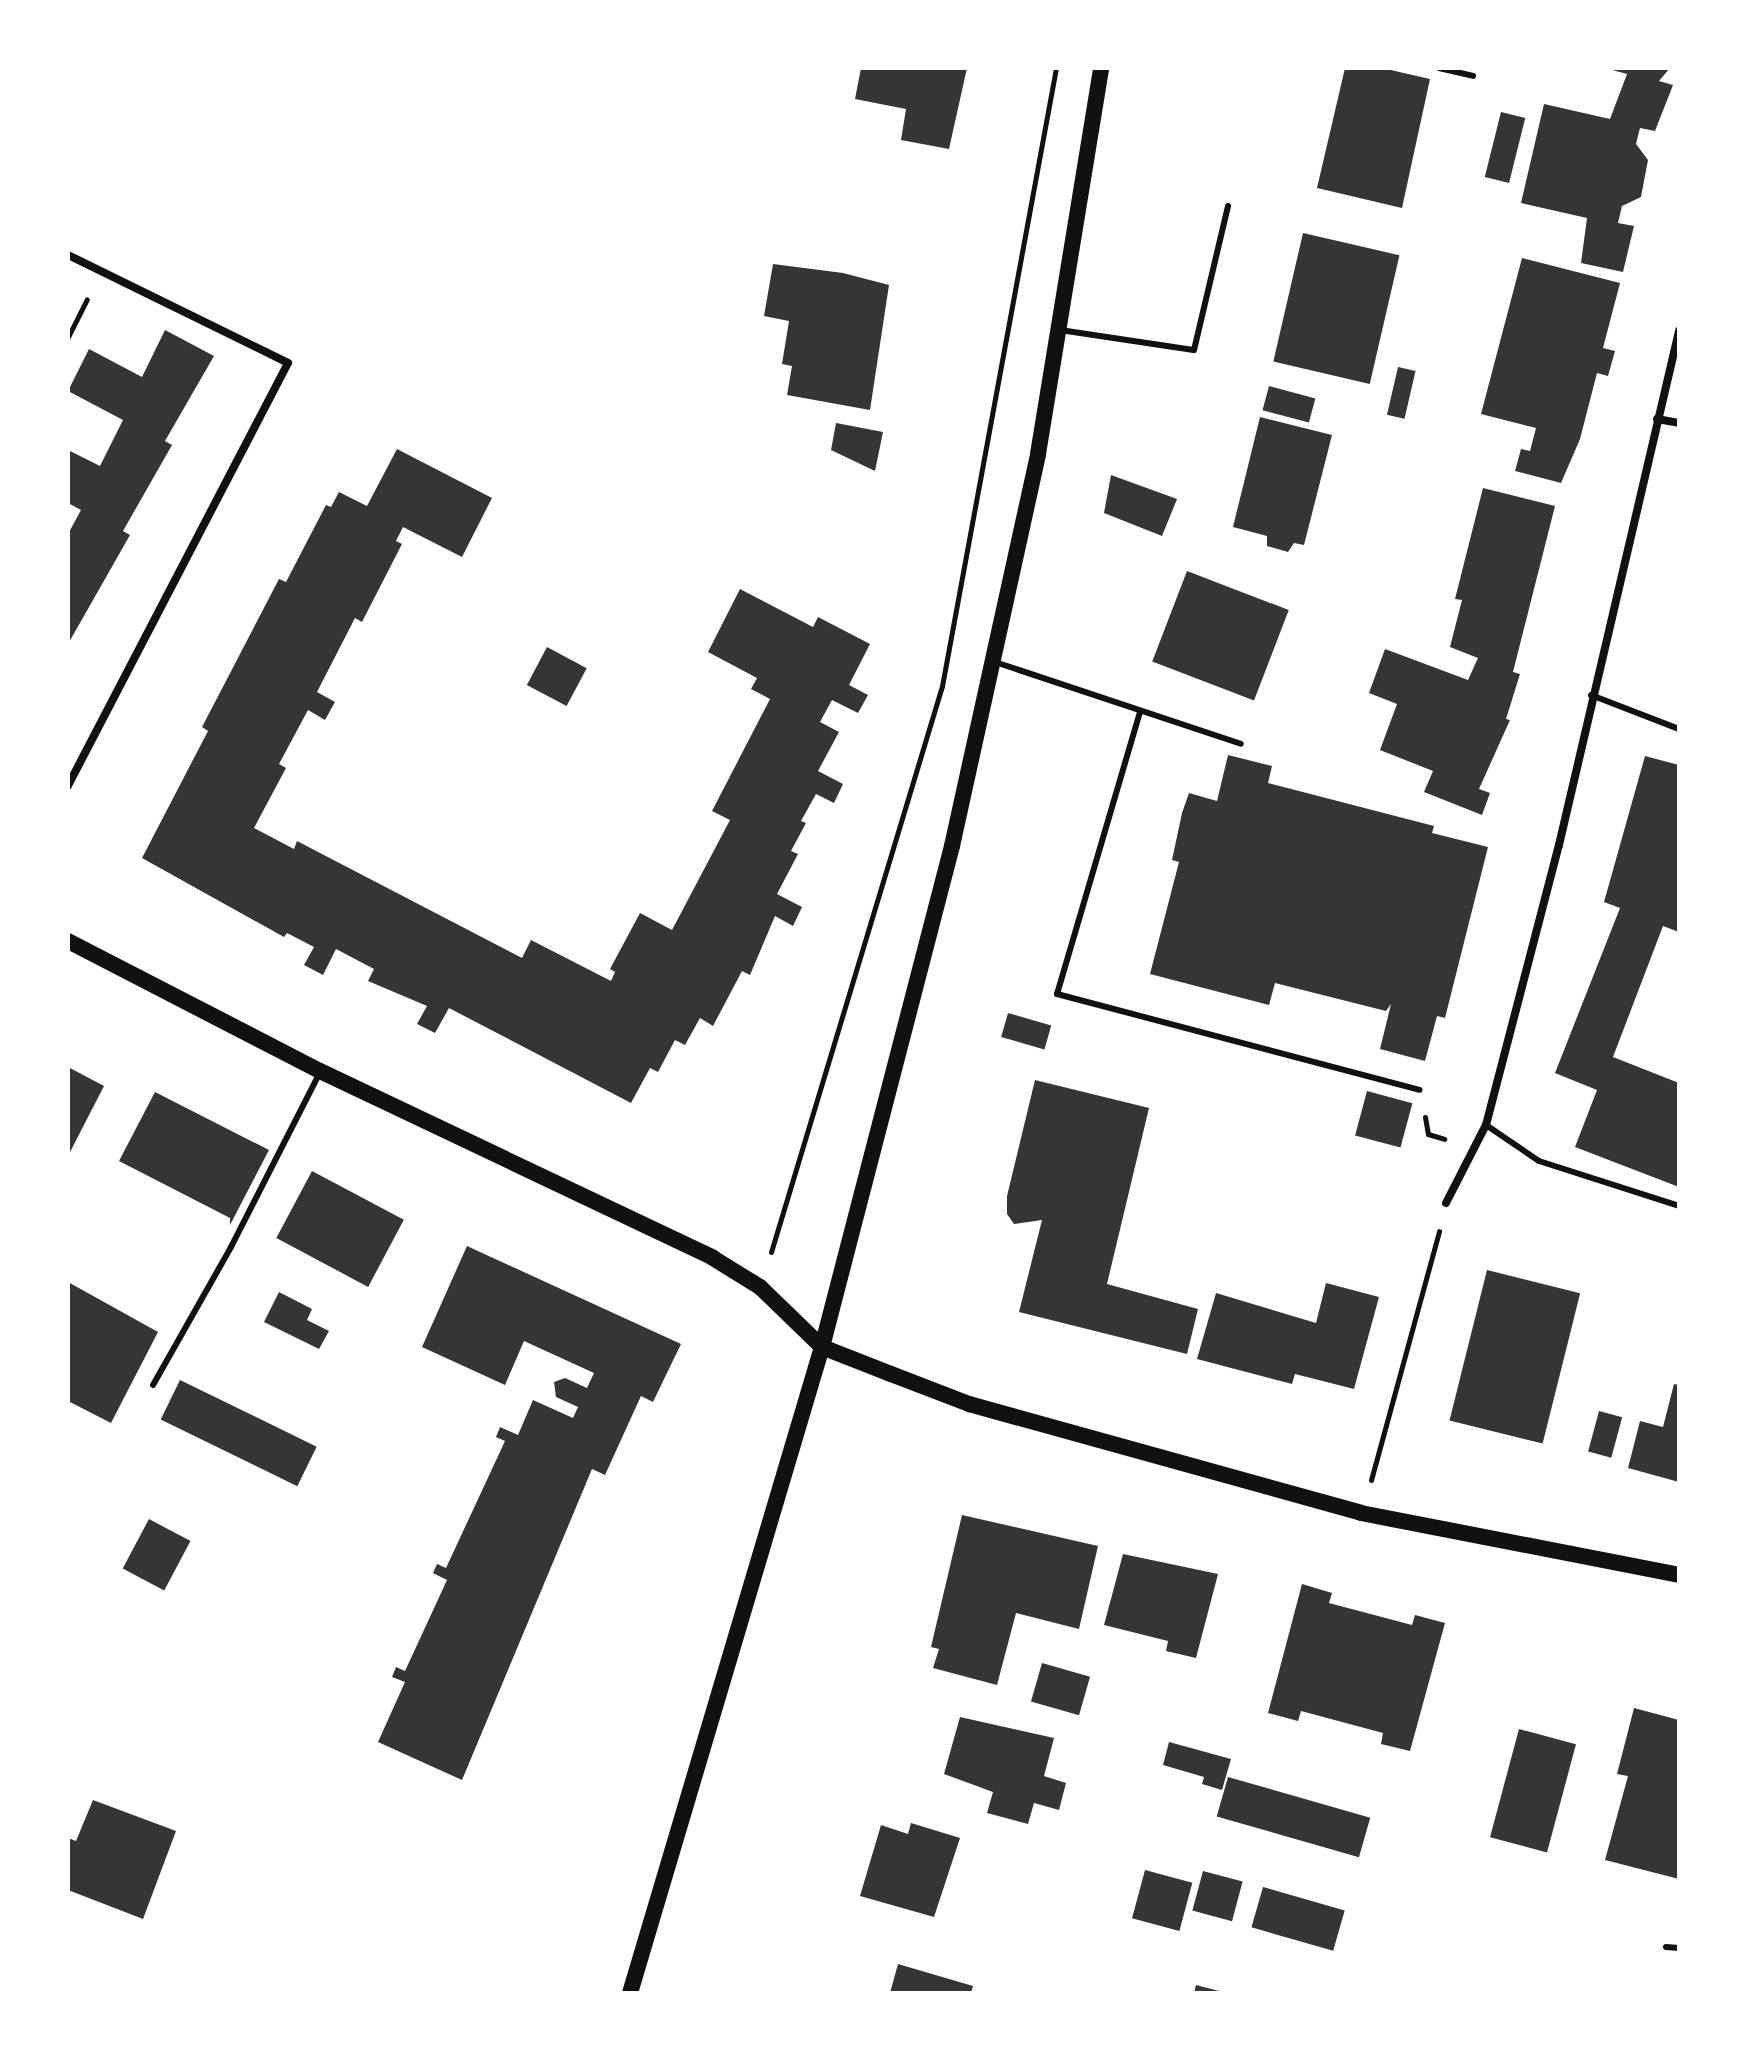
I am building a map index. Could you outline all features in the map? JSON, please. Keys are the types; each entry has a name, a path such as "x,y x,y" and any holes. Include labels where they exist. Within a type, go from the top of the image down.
{"main road":[{"path":"630,1993 822,1347 948,861 1060,330 1101,68"},
{"path":"68,941 320,1071 649,1225 760,1287 822,1347 969,1404 1361,1513 1679,1575"}],"street":[{"path":"68,255 288,363 68,786"},
{"path":"1446,1203 1486,1125 1559,845 1591,695 1679,331"},
{"path":"1657,419 1679,423"}],"lane":[{"path":"1439,68 1473,76"},
{"path":"1060,330 1194,350 1228,206"},
{"path":"991,661 1241,744"},
{"path":"1591,695 1679,729"},
{"path":"1140,712 1057,994 1420,1090"},
{"path":"153,1385 231,1247 320,1071"},
{"path":"1486,1125 1539,1161 1679,1206"},
{"path":"1666,1947 1679,1948"}],"path":[{"path":"760,1287 942,686 1056,68"},
{"path":"68,337 101,270"},
{"path":"1420,1090 1428,1134 1475,1150"},
{"path":"1361,1513 1446,1203"}],"building":[{"path":"861,68 967,68 949,149 901,140 906,109 855,99"},
{"path":"1345,68 1382,68 1430,79 1402,208 1317,188"},
{"path":"1605,68 1670,68 1659,81 1673,85 1655,131 1640,128 1636,144 1648,160 1641,197 1622,206 1618,223 1634,226 1623,272 1581,263 1587,218 1521,203 1544,104 1610,119 1627,74"},
{"path":"1501,112 1525,118 1509,183 1485,177"},
{"path":"1303,233 1399,255 1370,384 1273,362"},
{"path":"1522,258 1620,283 1603,348 1615,351 1608,376 1597,373 1580,439 1561,483 1515,471 1521,449 1530,451 1536,428 1481,414"},
{"path":"773,264 843,273 889,285 870,410 787,395 792,366 782,364 789,321 764,316"},
{"path":"165,330 214,356 165,441 172,445 123,531 130,535 68,644 68,534 81,510 68,503 68,450 100,466 123,420 68,391 89,349 142,377"},
{"path":"1398,367 1416,371 1405,419 1387,415"},
{"path":"1269,386 1315,398 1309,423 1263,410"},
{"path":"1260,417 1332,435 1304,545 1294,543 1288,552 1267,546 1267,536 1233,527"},
{"path":"836,423 883,432 875,471 831,450"},
{"path":"397,449 492,498 462,557 403,527 396,541 402,544 362,622 355,618 317,692 335,702 325,720 308,710 279,764 286,768 254,828 294,849 297,841 522,958 531,940 611,981 615,972 610,969 640,913 672,930 730,820 712,811 770,699 751,689 757,678 708,652 740,589 813,627 818,617 870,644 849,685 868,695 858,713 832,700 820,722 839,732 818,771 843,784 834,803 816,794 801,821 806,823 791,851 798,854 777,894 802,907 793,926 775,916 750,975 742,971 713,1026 700,1018 685,1045 675,1040 658,1072 650,1068 631,1103 449,1008 435,1033 417,1024 427,1006 368,981 374,969 336,949 323,975 304,965 314,947 287,933 284,937 142,858 208,731 202,727 279,579 286,582 326,505 331,507 339,492 367,506"},
{"path":"1111,475 1177,499 1162,536 1104,513"},
{"path":"1483,488 1555,506 1513,672 1520,674 1506,719 1510,720 1479,789 1490,793 1482,815 1424,792 1433,771 1380,750 1397,704 1369,693 1385,649 1468,680 1478,658 1450,647 1462,600 1455,599"},
{"path":"1187,571 1289,610 1254,701 1152,662"},
{"path":"547,647 587,668 567,706 527,685"},
{"path":"1228,755 1272,766 1268,783 1434,826 1432,833 1488,847 1445,1018 1437,1016 1425,1061 1380,1049 1391,1004 1386,1011 1275,983 1269,1005 1150,974 1179,862 1172,860 1189,793 1217,801"},
{"path":"1645,756 1679,765 1679,932 1663,926 1613,1057 1679,1083 1679,1187 1575,1147 1597,1090 1555,1073 1620,908 1604,902"},
{"path":"1008,1013 1051,1025 1044,1049 1001,1037"},
{"path":"68,1067 104,1086 68,1156"},
{"path":"1035,1080 1149,1108 1107,1284 1198,1309 1187,1354 1019,1312 1042,1220 1014,1224 1007,1214 1007,1196"},
{"path":"1367,1091 1412,1103 1400,1148 1355,1135"},
{"path":"155,1092 269,1150 230,1225 230,1218 119,1161"},
{"path":"312,1171 404,1220 368,1287 276,1238"},
{"path":"467,1246 681,1344 653,1402 641,1396 605,1475 592,1469 462,1780 378,1742 405,1682 392,1677 396,1667 405,1671 447,1580 433,1573 437,1564 446,1568 505,1441 496,1437 500,1427 518,1435 533,1400 573,1418 578,1407 556,1397 554,1382 565,1378 587,1388 594,1373 524,1341 505,1385 422,1347"},
{"path":"1487,1270 1580,1293 1543,1444 1450,1420"},
{"path":"68,1282 158,1332 111,1423 68,1401"},
{"path":"1326,1283 1379,1297 1354,1389 1295,1374 1292,1384 1197,1359 1216,1293 1316,1323"},
{"path":"279,1292 312,1309 307,1320 329,1331 319,1349 264,1322"},
{"path":"180,1380 317,1447 297,1486 161,1420"},
{"path":"1674,1384 1679,1385 1679,1482 1628,1468 1640,1421 1663,1427"},
{"path":"1599,1411 1622,1417 1611,1458 1588,1452"},
{"path":"962,1515 1098,1546 1079,1629 1016,1613 997,1685 933,1668 939,1649 931,1647"},
{"path":"149,1519 190,1541 164,1591 123,1568"},
{"path":"1123,1554 1218,1574 1196,1658 1166,1651 1168,1641 1104,1625"},
{"path":"1302,1584 1332,1593 1329,1603 1412,1625 1415,1615 1445,1623 1410,1751 1381,1744 1383,1733 1301,1711 1298,1721 1268,1713"},
{"path":"1042,1663 1090,1677 1079,1715 1031,1701"},
{"path":"1634,1708 1679,1720 1679,1879 1605,1860 1628,1776 1617,1774"},
{"path":"960,1717 1054,1738 1044,1776 1066,1783 1059,1810 1034,1803 1028,1824 987,1813 993,1792 944,1774"},
{"path":"1519,1729 1576,1744 1547,1852 1490,1837"},
{"path":"1169,1742 1231,1759 1222,1790 1202,1784 1204,1777 1163,1765"},
{"path":"1228,1777 1370,1818 1359,1857 1217,1816"},
{"path":"93,1800 176,1831 143,1919 68,1890 68,1838 76,1841"},
{"path":"911,1823 960,1838 934,1917 860,1896 881,1825 908,1834"},
{"path":"1145,1870 1192,1883 1179,1931 1132,1918"},
{"path":"1203,1871 1243,1882 1232,1921 1192,1911"},
{"path":"1263,1887 1345,1910 1333,1951 1251,1927"},
{"path":"898,1964 973,1986 971,1993 890,1993"},
{"path":"1196,1985 1223,1992 1223,1993 1194,1993"}]}
